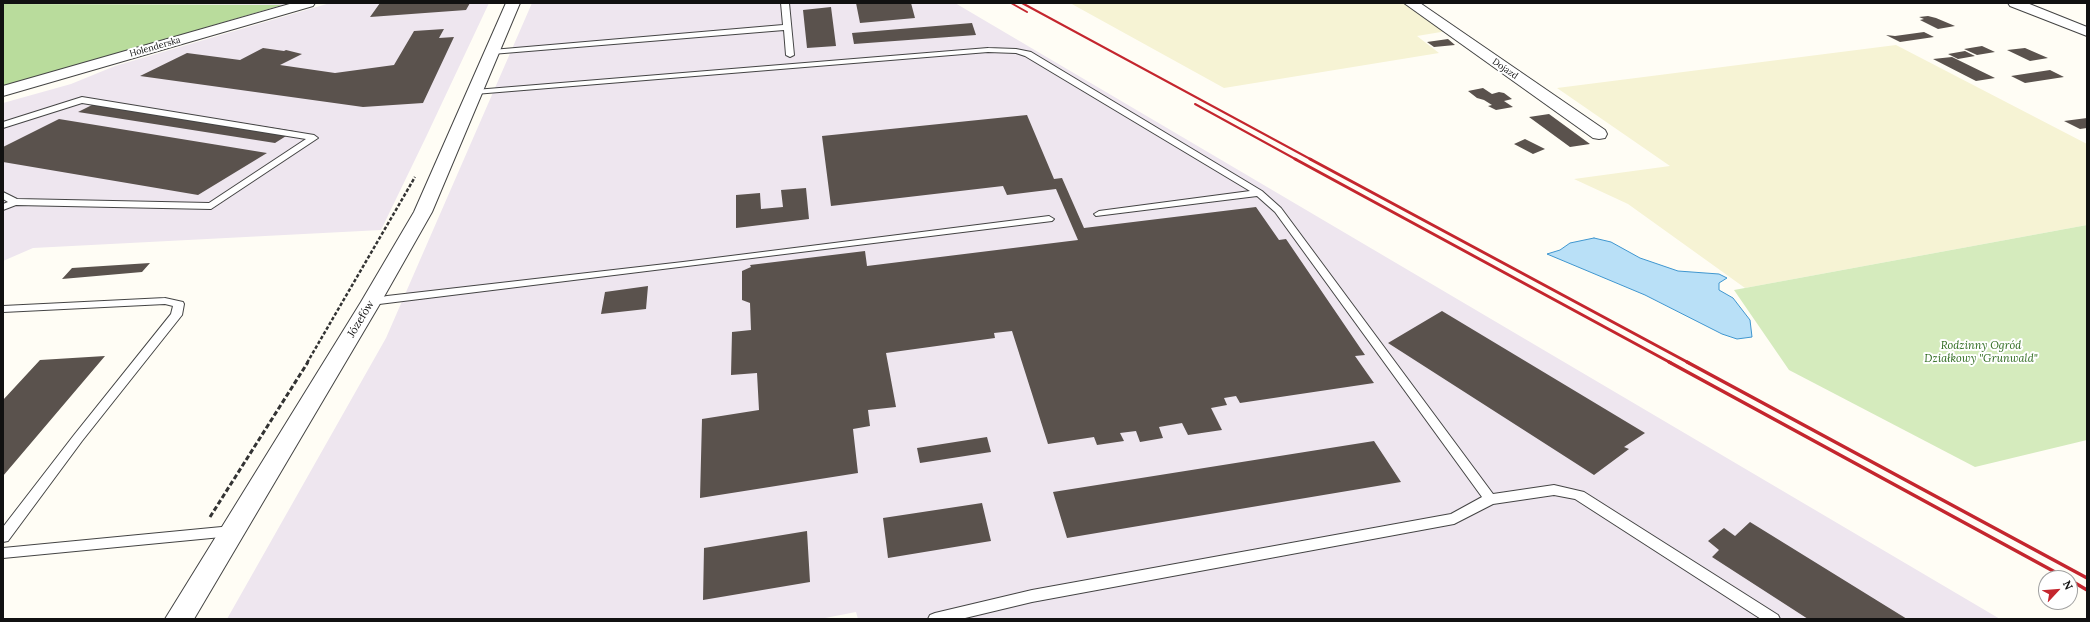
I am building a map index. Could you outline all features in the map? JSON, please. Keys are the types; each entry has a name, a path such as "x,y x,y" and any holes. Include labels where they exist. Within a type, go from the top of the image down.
{"street":[{"name":"Holenderska","path":"3,91 308,3"},
{"name":"Józefów","path":"179,619 372,302 423,212 513,3"},
{"name":"Dojazd","path":"1411,3 1598,134"},
{"path":"2015,3 2087,32"}],"lane":[{"path":"785,3 790,55"},
{"path":"492,52 787,27"},
{"path":"475,92 988,50 1016,51 1028,54 1259,193 1278,210 1490,499"},
{"path":"3,125 82,100 314,138 211,206 15,202 3,207"},
{"path":"1099,214 1259,193"},
{"path":"3,195 15,202"},
{"path":"372,302 387,298 690,264 1049,219"},
{"path":"3,308 164,301 179,304 176,315 78,438 3,536"},
{"path":"935,619 1032,596 1454,519 1490,499 1554,490 1579,494 1774,619"},
{"path":"3,553 232,531"}],"path":[{"path":"199,534 325,335 416,176"}],"shaded area":[{"path":"3,3 290,3 282,5"},
{"path":"330,3 489,3 381,230 33,248 3,261 3,103 71,84 115,66"},
{"path":"532,3 955,3 2000,619 858,619 856,612 820,619 227,619 386,338"},
{"path":"1070,3 1406,3 1447,31 1417,36 1439,53 1224,88"},
{"path":"1896,45 2087,144 2087,225 1745,288 1628,204 1574,179 1670,166 1557,88"}],"green space":[{"path":"3,4 282,5 3,87"},
{"name":"Rodzinny Ogród Działkowy \"Grunwald\"","path":"2087,225 2087,440 1975,467 1789,370 1734,290"}],"water":[{"path":"1594,238 1611,242 1640,258 1678,271 1719,274 1727,278 1719,283 1719,290 1733,298 1750,320 1752,337 1737,339 1722,334 1645,295 1547,254 1560,250 1570,243"}],"building":[{"path":"380,3 470,3 466,10 370,17"},
{"path":"856,3 911,3 915,18 860,23"},
{"path":"831,7 836,46 807,48 803,10"},
{"path":"1928,16 1955,26 1938,29 1920,20 1924,19 1919,17"},
{"path":"972,23 976,35 854,44 852,33"},
{"path":"444,29 439,38 454,37 423,103 363,107 140,76 187,53 240,60 263,48 286,50 302,54 280,65 335,73 394,65 414,31"},
{"path":"1924,32 1934,37 1900,42 1886,35 1895,36"},
{"path":"1448,39 1455,45 1434,47 1427,42"},
{"path":"1982,46 1995,52 1977,55 1964,49"},
{"path":"2025,48 2048,58 2030,61 2007,50"},
{"path":"1965,51 1975,56 1958,59 1948,54"},
{"path":"1952,57 1995,78 1976,81 1933,59"},
{"path":"2050,70 2064,77 2025,83 2011,76"},
{"path":"1483,88 1492,94 1499,92 1504,93 1512,99 1504,101 1513,107 1496,110 1488,106 1492,105 1477,98 1468,91"},
{"path":"100,101 294,131 275,143 78,112"},
{"path":"1549,114 1590,144 1570,147 1529,117"},
{"path":"1027,115 1054,179 1062,178 1084,228 1256,207 1279,240 1286,239 1365,355 1355,356 1374,383 1240,403 1236,396 1224,398 1227,405 1211,408 1222,430 1188,435 1182,423 1159,427 1163,438 1140,442 1136,431 1120,433 1124,441 1097,445 1094,437 1048,444 1012,331 994,333 995,338 886,353 896,407 868,410 870,426 853,429 858,473 700,498 702,419 759,410 757,373 731,375 732,332 751,330 750,303 742,300 742,271 751,267 750,265 865,251 867,266 1078,240 1056,189 1007,195 1003,186 831,206 822,136"},
{"path":"2087,118 2087,128 2080,129 2064,121"},
{"path":"59,119 267,153 198,195 3,162 3,147"},
{"path":"1525,139 1545,149 1533,154 1514,144"},
{"path":"806,188 809,219 736,228 736,195 760,193 761,209 783,207 781,190"},
{"path":"150,263 142,272 62,279 72,268"},
{"path":"648,286 646,309 601,314 605,292"},
{"path":"1442,311 1645,433 1624,447 1629,449 1594,475 1388,343"},
{"path":"105,356 3,476 3,400 40,360"},
{"path":"987,437 991,452 920,463 917,448"},
{"path":"1374,441 1401,482 1067,538 1053,492"},
{"path":"982,503 991,541 888,558 883,518"},
{"path":"1750,522 1907,619 1808,619 1712,557 1719,550 1708,541 1724,528 1735,536"},
{"path":"807,531 810,582 703,600 704,548"}],"railway":[{"path":"1011,3 1027,12"},
{"path":"1022,3 1312,160"},
{"path":"1195,104 1297,160"},
{"path":"1295,159 1671,363"},
{"path":"1310,159 1689,363"},
{"path":"1669,362 2051,570"},
{"path":"1687,362 2087,578"},
{"path":"2078,585 2087,590"}]}
